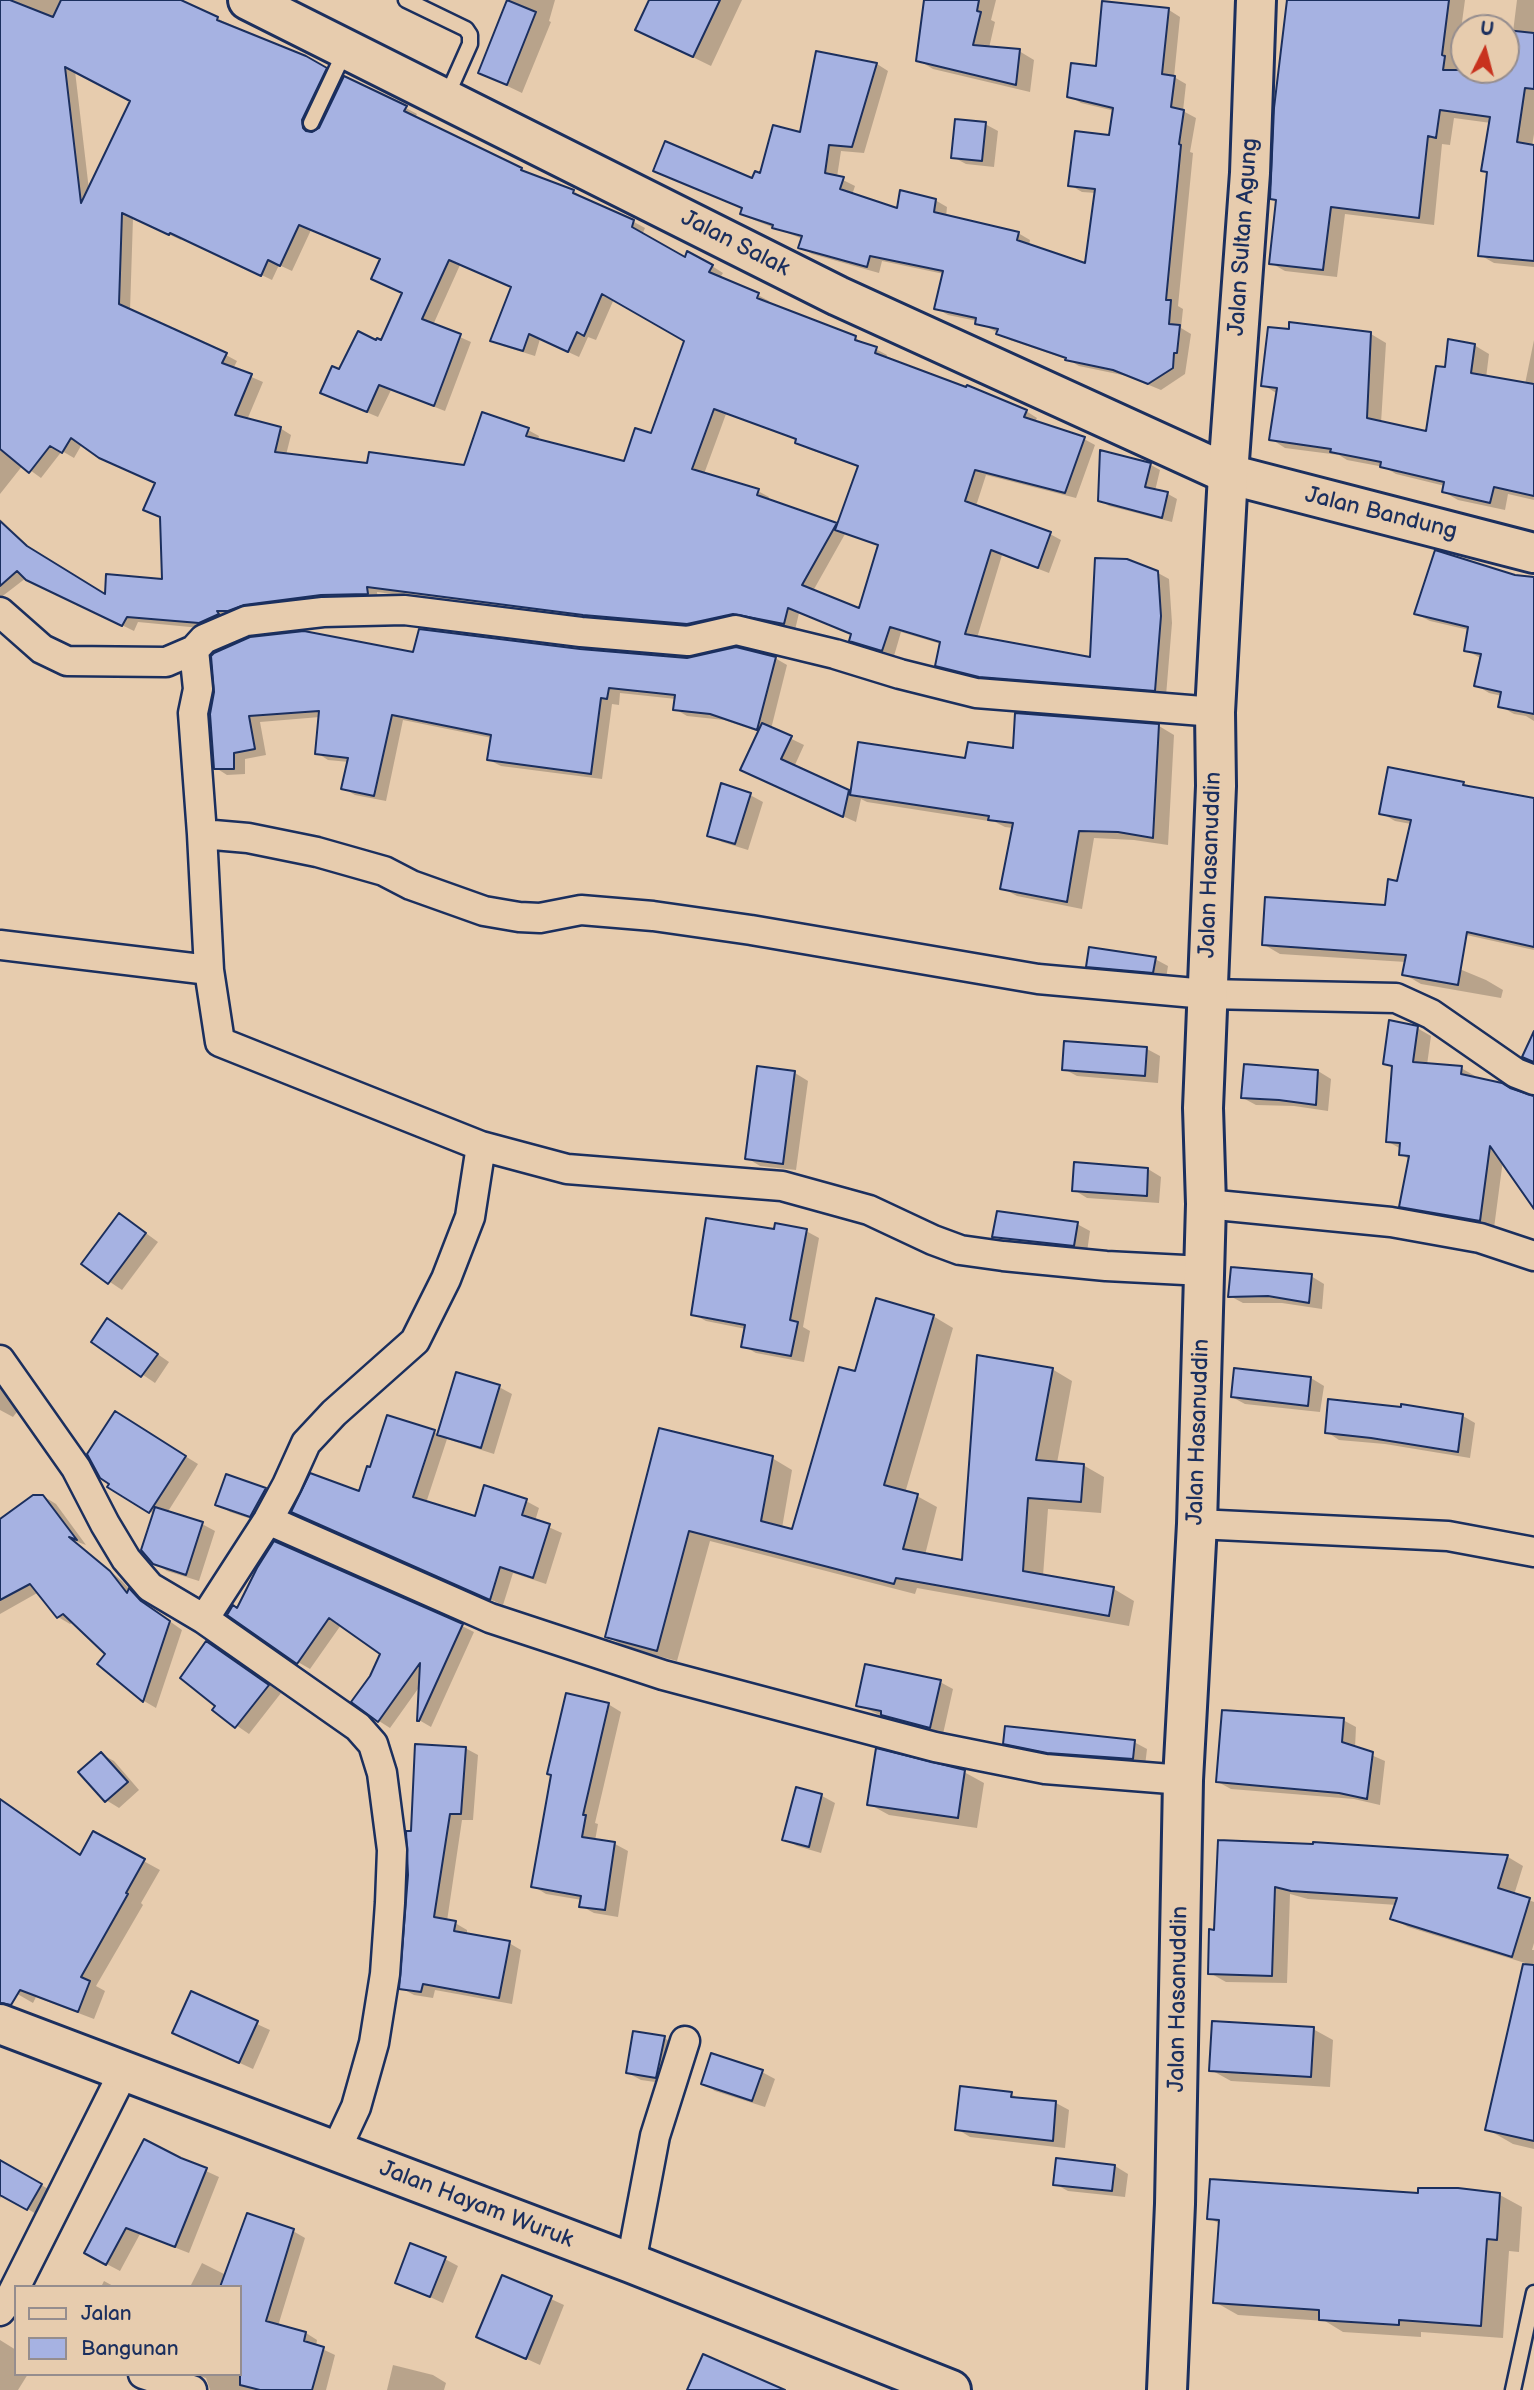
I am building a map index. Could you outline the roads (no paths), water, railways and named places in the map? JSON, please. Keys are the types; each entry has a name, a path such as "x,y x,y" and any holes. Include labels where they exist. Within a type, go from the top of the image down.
{"main road":[{"name":"Jalan Sultan Agung","path":"1228,474 1250,173 1256,0"},
{"name":"Jalan Salak","path":"263,3 346,50 838,296 1228,474"},
{"name":"Jalan Bandung","path":"1228,474 1534,553"},
{"name":"Jalan Hasanuddin","path":"1167,2390 1175,2204 1183,1780 1197,1524 1206,1204 1203,1108 1206,993 1216,786 1215,712 1228,474"},
{"name":"Jalan Hayam Wuruk","path":"0,2024 631,2263 951,2390"}],"street":[{"path":"0,612 42,649 67,661 166,662 194,650 204,639 246,621 323,612 404,610 581,632 688,641 736,630 835,654 976,694 1215,712"},
{"path":"194,650 198,689 193,713 209,970 220,1042 481,1146 567,1169 782,1186 877,1213 960,1250 1106,1266 1204,1271"},
{"path":"202,834 248,838 317,852 384,871 411,885 484,911 519,917 540,918 581,910 653,916 1038,979 1206,993 1396,998 1432,1014 1516,1073 1534,1080"},
{"path":"0,945 209,970"},
{"path":"204,1619 268,1520 288,1485 306,1443 334,1413 415,1341 446,1279 470,1217 481,1146"},
{"path":"1206,1204 1391,1222 1480,1238 1534,1256"},
{"path":"0,1360 76,1468 104,1524 126,1559 150,1587 204,1619 358,1727 373,1744 382,1773 392,1850 385,1974 374,2043 356,2107 335,2152"},
{"path":"268,1520 490,1618 663,1675 935,1747 1032,1767 1183,1780"},
{"path":"1197,1524 1448,1536 1534,1552"},
{"path":"631,2263 655,2136 685,2040"},
{"path":"18,2285 124,2071"},
{"path":"149,2376 192,2390"}],"lane":[{"path":"406,0 466,29 470,35 470,44 446,100"},
{"path":"311,123 346,50"},
{"path":"1513,2390 1534,2293"}]}
